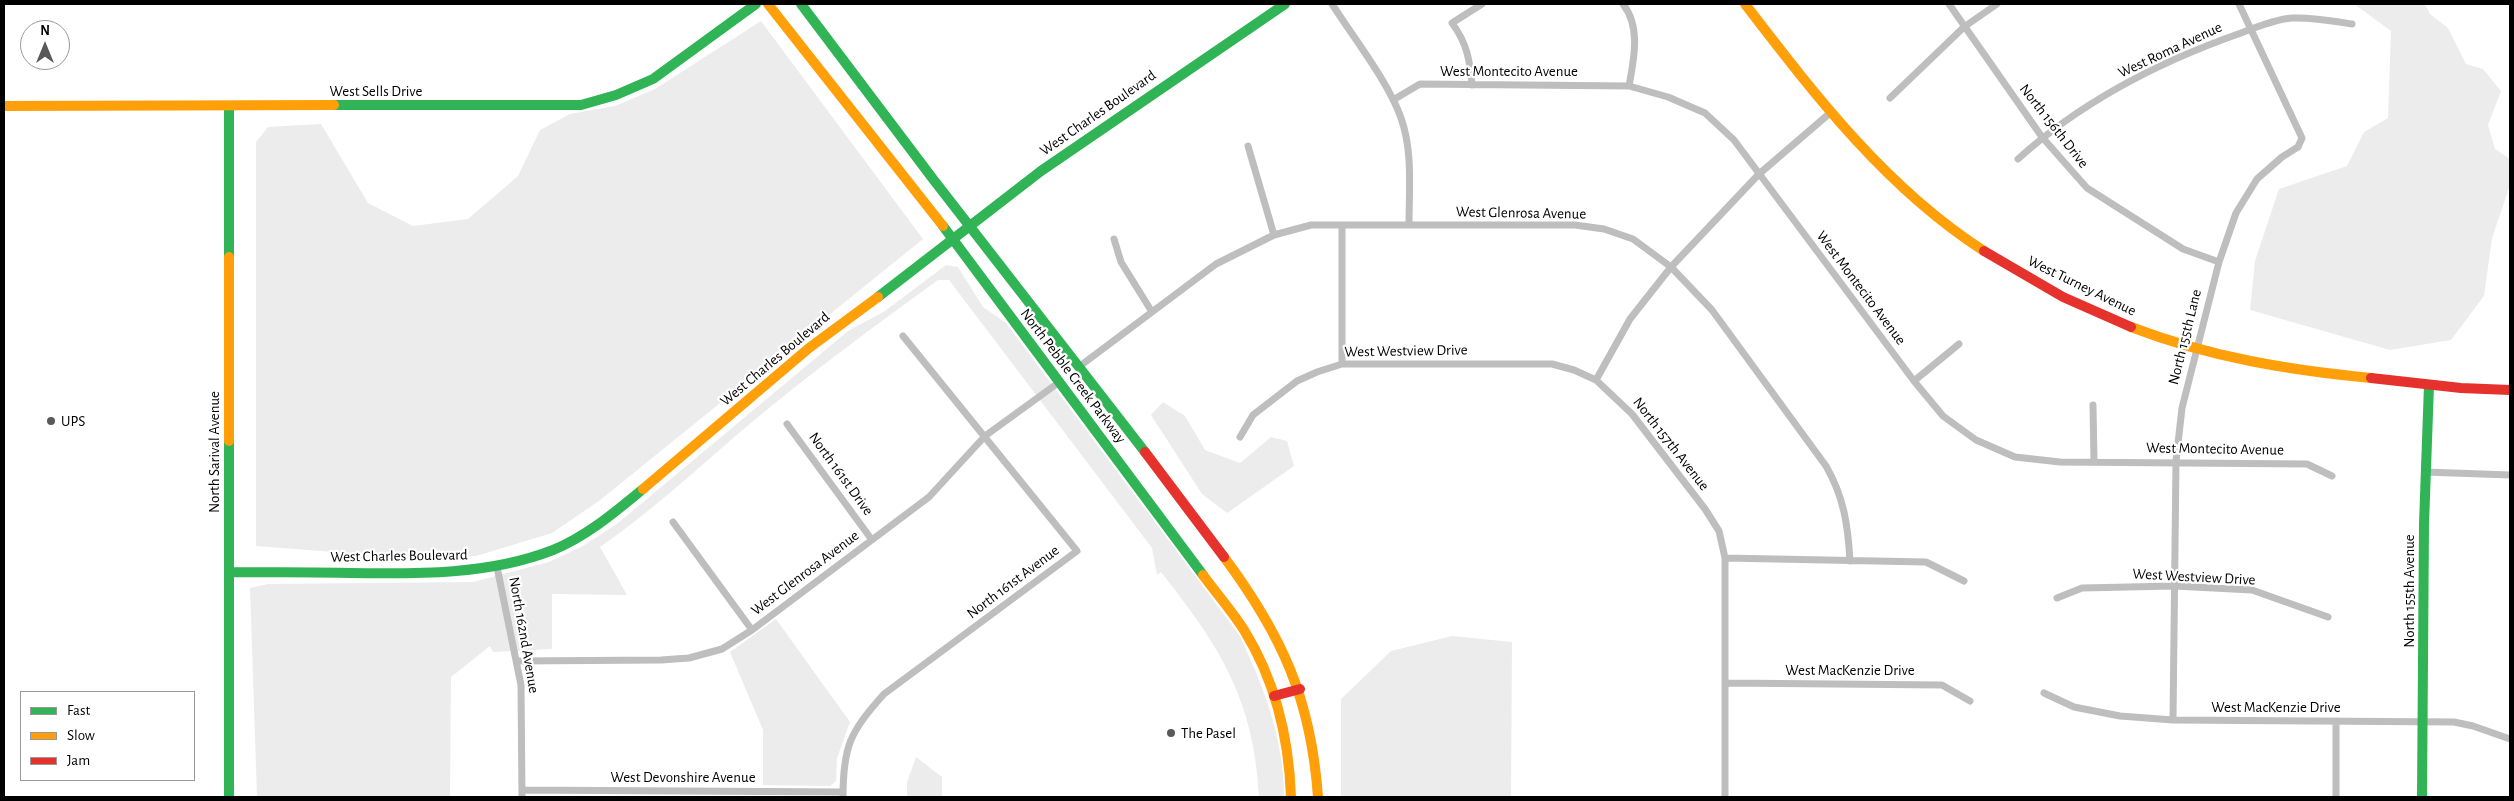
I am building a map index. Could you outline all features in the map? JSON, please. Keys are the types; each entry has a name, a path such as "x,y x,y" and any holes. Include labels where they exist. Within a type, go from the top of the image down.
{"street":[{"name":"West Sells Drive","path":"4,106 581,105 616,96 653,79 756,4"},
{"name":"North Pebble Creek Parkway","path":"768,4 952,240 1229,608 1252,643 1274,696 1287,750 1291,797"},
{"name":"North Pebble Creek Parkway","path":"801,4 1080,366 1253,596 1273,627 1300,689 1313,740 1318,797"},
{"name":"West Charles Boulevard","path":"229,572 446,573 497,567 537,556 595,527 809,348 1041,170 1285,4"},
{"path":"1332,4 1393,100 1402,119 1407,146 1409,225"},
{"path":"1472,85 1469,55 1462,36 1452,23 1482,4"},
{"path":"1623,4 1631,14 1635,38 1629,86"},
{"name":"West Turney Avenue","path":"1745,4 1830,113 1896,181 1950,226 1988,253 2028,278 2090,310 2137,330 2195,348 2284,368 2429,385 2510,390"},
{"name":"North 156th Drive","path":"1949,4 2042,137 2087,188 2183,249 2219,262"},
{"path":"1890,98 1964,27 1997,4"},
{"name":"North 155th Lane","path":"2173,720 2176,461 2182,408 2195,348 2219,262 2236,213 2257,179 2282,157 2298,147 2302,138 2239,4"},
{"name":"West Roma Avenue","path":"2018,159 2042,137 2114,90 2203,46 2291,18 2328,20 2352,24"},
{"name":"West Montecito Avenue","path":"1393,100 1420,84 1629,86 1668,98 1705,113 1734,140 1914,381 1944,416 1976,440 2015,456 2060,462 2176,461 2307,464 2332,476"},
{"name":"North Sarival Avenue","path":"229,106 229,797"},
{"path":"1596,380 1630,319 1672,267 1759,174 1830,113"},
{"path":"1248,146 1274,235"},
{"path":"1342,225 1342,364"},
{"name":"West Glenrosa Avenue","path":"1080,366 1216,264 1274,235 1311,226 1342,225 1575,226 1604,230 1633,239 1672,267 1712,310 1826,466 1837,485 1845,507 1850,561"},
{"path":"1114,239 1121,262 1152,312"},
{"name":"North 161st Avenue","path":"843,795 843,768 850,741 860,721 884,694 1076,551 985,436 902,336"},
{"path":"1914,381 1959,344"},
{"name":"West Westview Drive","path":"1240,437 1253,415 1297,381 1342,364 1552,364 1574,370 1596,380"},
{"name":"North 157th Avenue","path":"1596,380 1632,414 1705,509 1719,531 1725,558 1725,797"},
{"name":"West Glenrosa Avenue","path":"517,661 661,660 689,658 722,650 752,630 929,497 985,436 1058,383"},
{"name":"North 155th Avenue","path":"2422,797 2425,472 2429,385"},
{"path":"2093,405 2094,462"},
{"name":"North 161st Drive","path":"787,424 872,540"},
{"path":"2425,472 2510,475"},
{"path":"673,522 752,630"},
{"path":"1725,558 1926,562 1964,581"},
{"name":"North 162nd Avenue","path":"497,567 517,661 522,704 522,794"},
{"name":"West Westview Drive","path":"2057,598 2082,588 2174,586 2252,590 2328,617"},
{"name":"West MacKenzie Drive","path":"1725,683 1942,684 1970,701"},
{"path":"1274,696 1300,689"},
{"name":"West MacKenzie Drive","path":"2044,693 2074,708 2120,716 2173,720 2454,722 2473,726 2510,739"},
{"path":"2336,721 2336,797"},
{"name":"West Devonshire Avenue","path":"522,794 843,795"}],"shaded area":[{"path":"2354,4 2425,4 2430,14 2448,28 2466,64 2483,69 2501,91 2488,125 2495,149 2510,159 2510,185 2492,238 2484,296 2451,340 2390,350 2250,310 2255,261 2279,189 2347,166 2364,132 2388,118 2391,31"},
{"path":"761,21 923,239 599,501 552,533 476,556 412,558 256,546 256,142 268,127 321,124 368,203 413,226 468,219 518,176 540,130 570,114 615,106 655,89"},
{"path":"946,265 958,267 983,307 1006,323 1240,636 1271,714 1280,755 1284,797 1259,797 1256,762 1250,731 1230,676 1217,650 1182,599 1161,572 1157,575 1152,548 949,280 938,280 793,389 656,504 600,547 627,595 552,594 552,649 493,652 490,646 451,677 450,797 257,797 250,588 268,584 473,582 549,562 583,546 618,523 848,331 885,311"},
{"path":"1163,402 1185,416 1205,450 1240,463 1271,437 1287,441 1294,466 1227,513 1202,494 1151,415"},
{"path":"776,619 850,722 837,758 836,781 830,786 763,785 763,730 730,652"},
{"path":"1452,636 1512,642 1511,797 1341,797 1341,699 1391,651"},
{"path":"916,757 942,777 942,797 907,797 907,782"}],"traffic: fast":[{"path":"334,105 581,105 616,95 653,79 756,4"},
{"path":"801,4 933,179 1145,452"},
{"path":"878,297 1041,171 1285,4"},
{"path":"229,106 229,257"},
{"path":"943,226 1203,575"},
{"path":"2422,797 2424,524 2429,385"},
{"path":"229,441 229,797"},
{"path":"229,572 427,573 479,569 504,564 553,550 577,538 600,523 643,489"}],"traffic: slow":[{"path":"768,4 943,226"},
{"path":"1745,4 1798,72 1854,138 1915,199 1948,226 1984,251"},
{"path":"4,106 334,105"},
{"path":"229,257 229,441"},
{"path":"643,489 809,348 878,297"},
{"path":"2131,327 2190,347 2249,361 2309,371 2371,378"},
{"path":"1224,557 1262,614 1290,670 1309,729 1318,797"},
{"path":"1203,575 1244,630 1264,669 1272,690 1283,732 1290,775 1291,797"}],"traffic: jam":[{"path":"1984,251 2063,297 2131,327"},
{"path":"2371,378 2461,388 2510,390"},
{"path":"1145,452 1224,557"},
{"path":"1274,696 1300,689"}],"place":[{"name":"UPS","path":"51,421"},
{"name":"The Pasel","path":"1171,733"}]}
